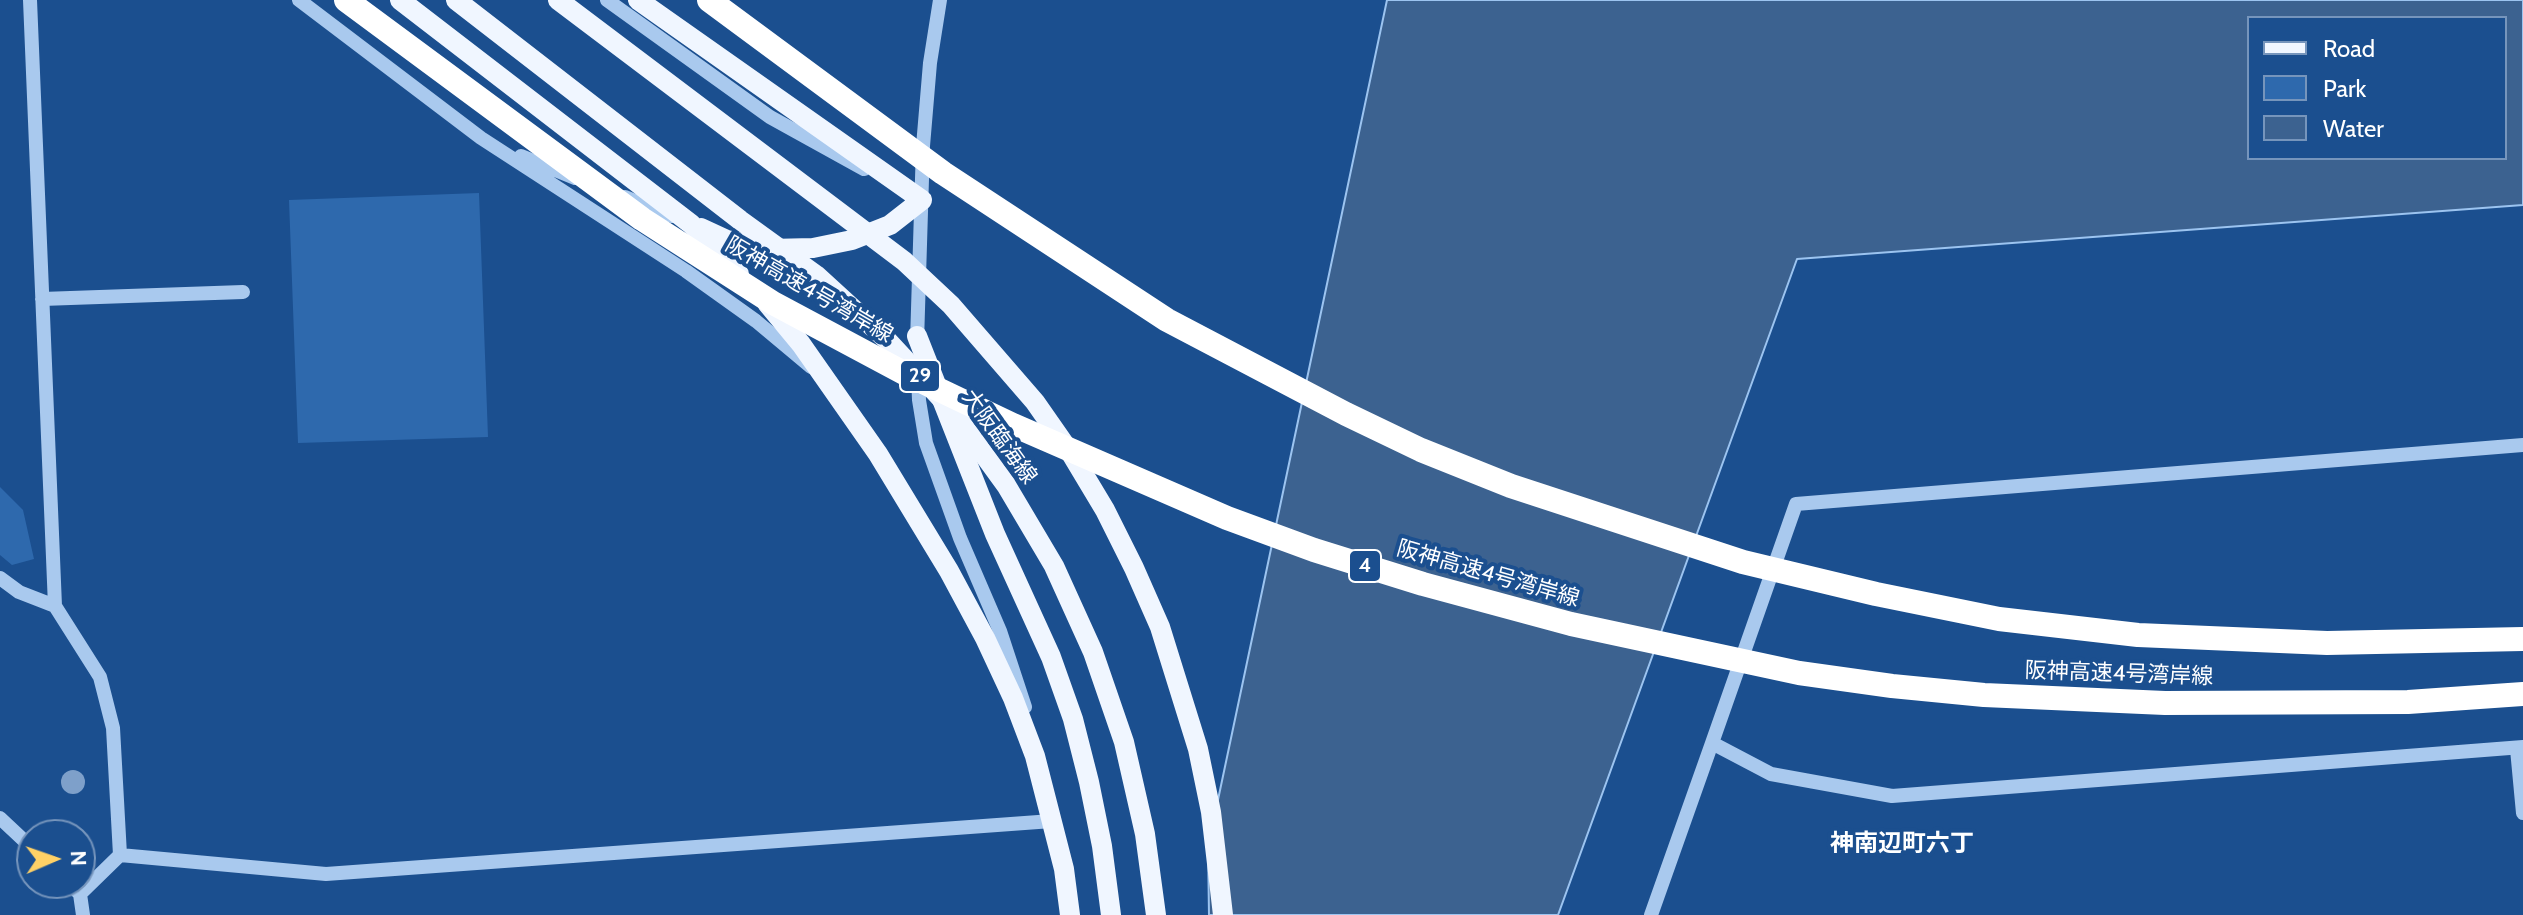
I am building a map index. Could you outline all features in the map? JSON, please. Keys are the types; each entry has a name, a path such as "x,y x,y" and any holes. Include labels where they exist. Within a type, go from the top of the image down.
{"highway":[{"name":"阪神高速4号湾岸線","path":"346,0 642,219 773,303 904,373 1104,466 1227,518 1328,554 1490,603 1615,635 1799,673 1892,686 1984,695 2193,703 2408,702 2523,694"},
{"name":"阪神高速4号湾岸線","path":"709,0 943,173 1167,320 1346,414 1421,450 1511,486 1743,562 1999,619 2138,635 2327,643 2523,639"}],"main road":[{"path":"400,0 691,224 779,316 827,380 878,454 949,571 1013,698 1035,756 1064,869 1070,915"},
{"name":"大阪臨海線","path":"456,0 740,220 816,275 886,339 950,408 1014,498 1054,566 1093,652 1124,742 1145,834 1156,915"},
{"path":"558,0 904,261 951,305 1035,402 1105,510 1160,627 1198,749 1213,825 1223,915"},
{"path":"638,0 922,200 890,225 852,240 813,248 770,249 727,240 691,224"},
{"path":"917,336 995,534 1051,657 1073,719 1092,795 1111,915"}],"street":[{"path":"30,0 55,606 100,677 113,728 120,855"},
{"path":"299,0 481,138 686,271 756,321 827,380"},
{"path":"607,0 770,117 922,200"},
{"path":"96,873 120,855 326,874 1052,821 1032,729 1017,679 960,538 926,443 919,400 917,336 923,146 930,63 940,0"},
{"path":"481,138 555,171 691,224"},
{"path":"42,299 243,292"},
{"path":"1651,915 1796,504 2523,445"},
{"path":"0,578 19,592 55,606"},
{"path":"1712,743 1771,774 1892,796 2520,748 2523,813"},
{"path":"0,818 16,833"}],"green space":[{"path":"479,193 488,437 298,443 289,200"},
{"path":"0,487 23,510 34,559 12,565 0,555"}],"water":[{"path":"1387,0 2523,0 2523,205 1797,259 1558,915 1209,915 1208,847"}],"district":[{"name":"神南辺町六丁","path":"1902,844"}]}
